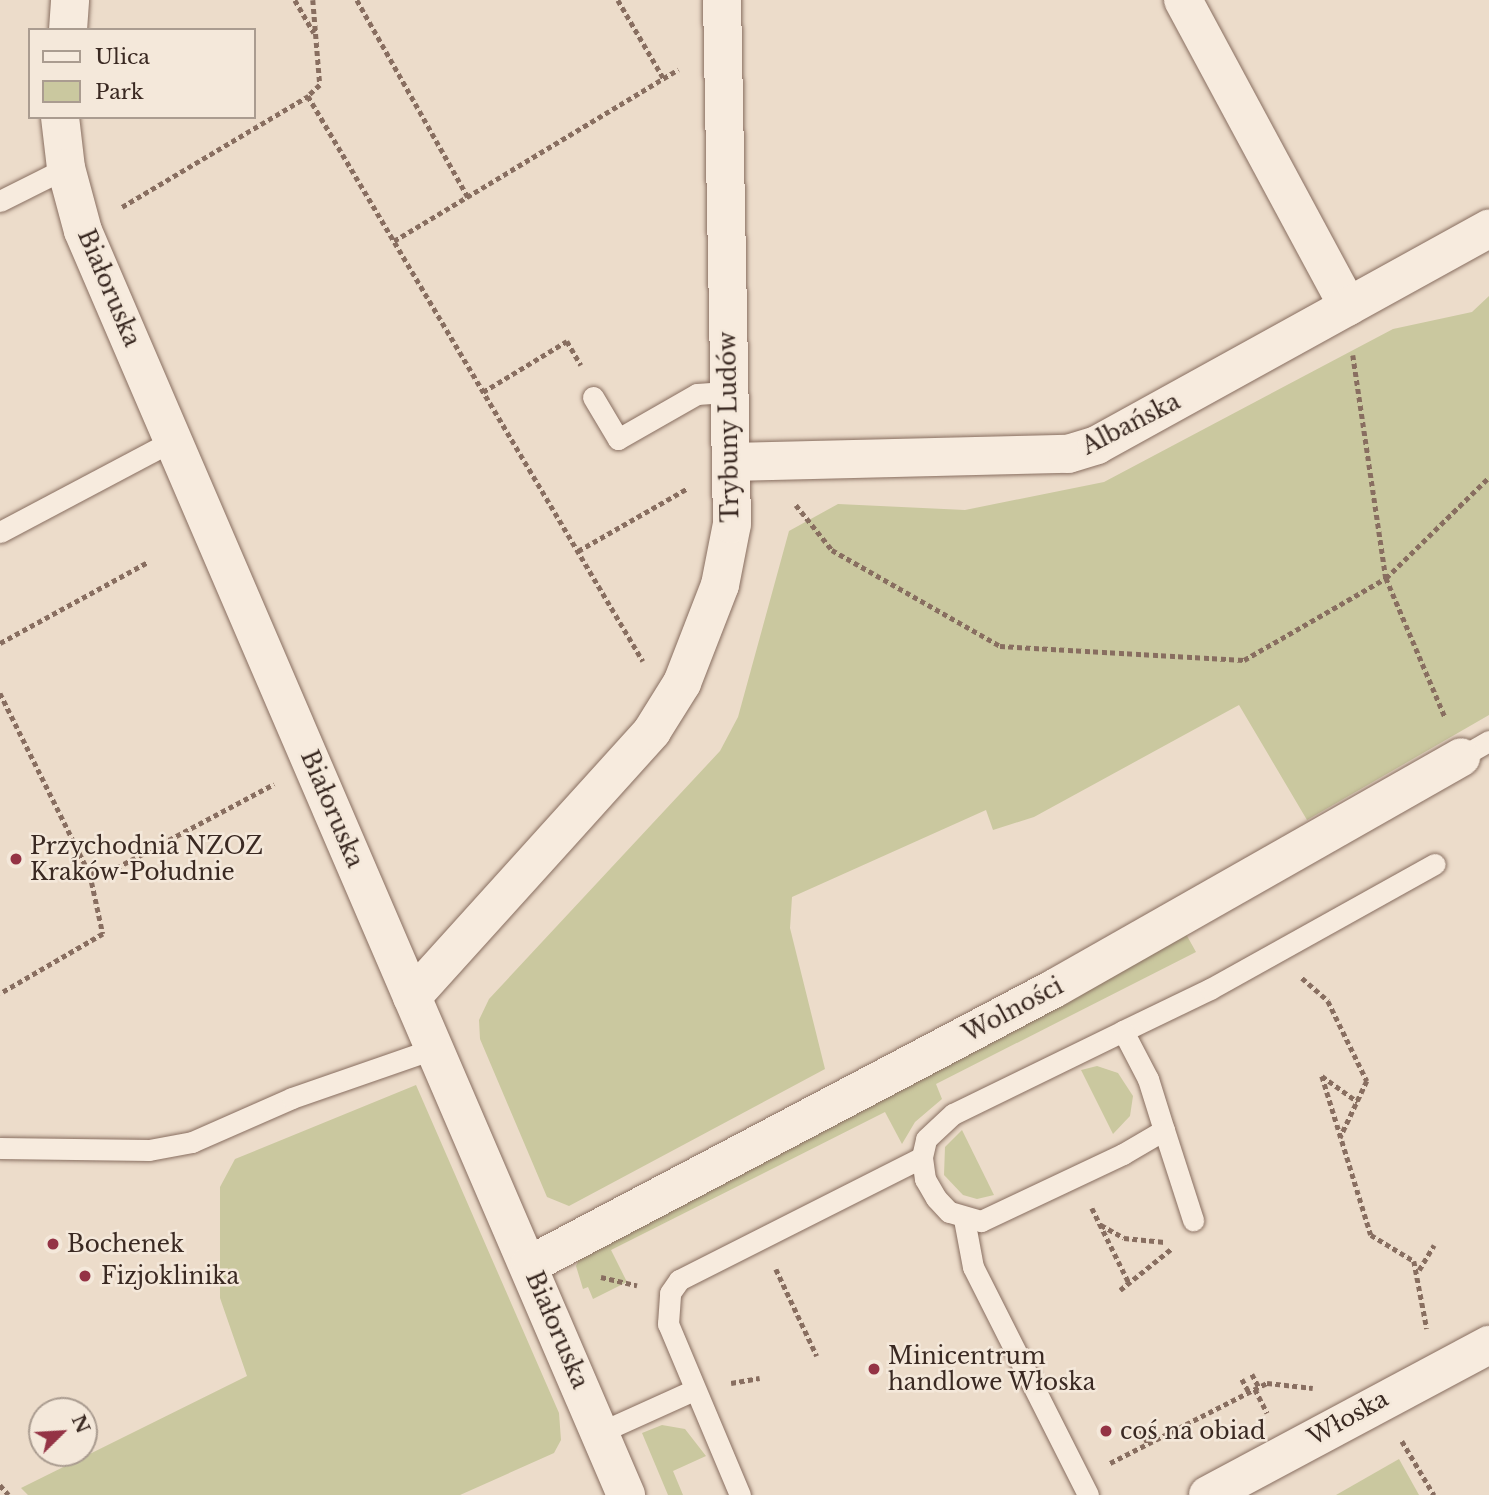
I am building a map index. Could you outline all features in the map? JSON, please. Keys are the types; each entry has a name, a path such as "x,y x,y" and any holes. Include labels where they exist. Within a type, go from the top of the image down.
{"street":[{"path":"68,28 70,0"},
{"name":"Trybuny Ludów","path":"412,997 652,731 682,682 720,585 747,461 729,392 722,0"},
{"path":"1183,0 1348,306"},
{"name":"Białoruska","path":"60,119 66,168 83,231 176,439 433,1049 529,1265 626,1495"},
{"name":"Albańska","path":"747,461 1068,454 1097,445 1489,229"},
{"name":"Wolności","path":"529,1265 1055,988 1475,749"},
{"name":"Włoska","path":"1208,1495 1378,1401 1489,1345"}],"lane":[{"path":"0,201 66,168"},
{"path":"593,397 618,439 697,394 729,392"},
{"path":"0,532 176,439"},
{"path":"1164,1130 999,1215 981,1221 964,1219 936,1198 925,1179 922,1157 926,1139 953,1114 1124,1031 1276,952 1435,864"},
{"path":"1124,1031 1148,1079 1193,1220"},
{"path":"0,1148 149,1150 192,1142 292,1098 433,1049"},
{"path":"740,1495 667,1324 670,1293 694,1270 922,1157"},
{"path":"964,1219 973,1267 1088,1495"},
{"path":"601,1432 694,1390"}],"path":[{"path":"295,0 314,33"},
{"path":"83,231 308,96 320,85 313,0"},
{"path":"357,0 468,197"},
{"path":"618,0 664,79"},
{"path":"394,241 723,41"},
{"path":"308,96 644,663"},
{"path":"1348,306 1386,578 1475,749"},
{"path":"483,392 567,341 594,387 593,397"},
{"path":"747,461 832,550 1000,646 1244,660 1386,578 1489,477"},
{"path":"578,551 698,483"},
{"path":"0,643 148,562"},
{"path":"0,693 90,874 103,934 0,993"},
{"path":"90,874 116,868 274,783"},
{"path":"1276,952 1328,1001 1367,1081 1340,1138"},
{"path":"1358,1102 1322,1076 1371,1235 1414,1261 1418,1271 1428,1339"},
{"path":"1089,1203 1129,1283"},
{"path":"1101,1225 1124,1238 1180,1242 1120,1290"},
{"path":"760,1237 817,1356"},
{"path":"1418,1271 1434,1245"},
{"path":"588,1273 670,1293"},
{"path":"1252,1374 1254,1390"},
{"path":"1242,1379 1254,1390 1262,1404"},
{"path":"1121,1457 1267,1383 1319,1390"},
{"path":"1378,1401 1434,1495"},
{"path":"1151,1425 1157,1439"},
{"path":"1141,1430 1148,1443"},
{"path":"0,1485 9,1495"}],"green space":[{"path":"1489,296 1489,715 1307,820 1239,705 1034,817 993,830 986,810 792,897 790,928 825,1069 569,1206 547,1197 480,1039 479,1020 489,999 720,751 738,717 789,531 838,504 965,510 1104,482 1393,329 1472,312"},
{"path":"1186,934 1196,952 936,1084 942,1099 915,1122 902,1144 885,1112 611,1250 627,1282 593,1299 588,1287 583,1289 576,1266 579,1259"},
{"path":"1097,1066 1118,1073 1133,1096 1130,1116 1113,1134 1081,1070"},
{"path":"416,1085 559,1413 561,1440 554,1453 460,1495 28,1495 21,1488 63,1467 98,1467 98,1450 247,1376 220,1298 220,1187 235,1159"},
{"path":"962,1130 994,1195 977,1199 963,1195 944,1175 945,1147"},
{"path":"662,1425 685,1429 706,1456 673,1471 683,1495 668,1495 642,1433"},
{"path":"1399,1459 1419,1495 1336,1495"}],"place":[{"name":"Przychodnia NZOZ Kraków-Południe","path":"16,859"},
{"name":"Bochenek","path":"53,1244"},
{"name":"Fizjoklinika","path":"85,1276"},
{"name":"Minicentrum handlowe Włoska","path":"874,1369"},
{"name":"coś na obiad","path":"1106,1431"}]}
